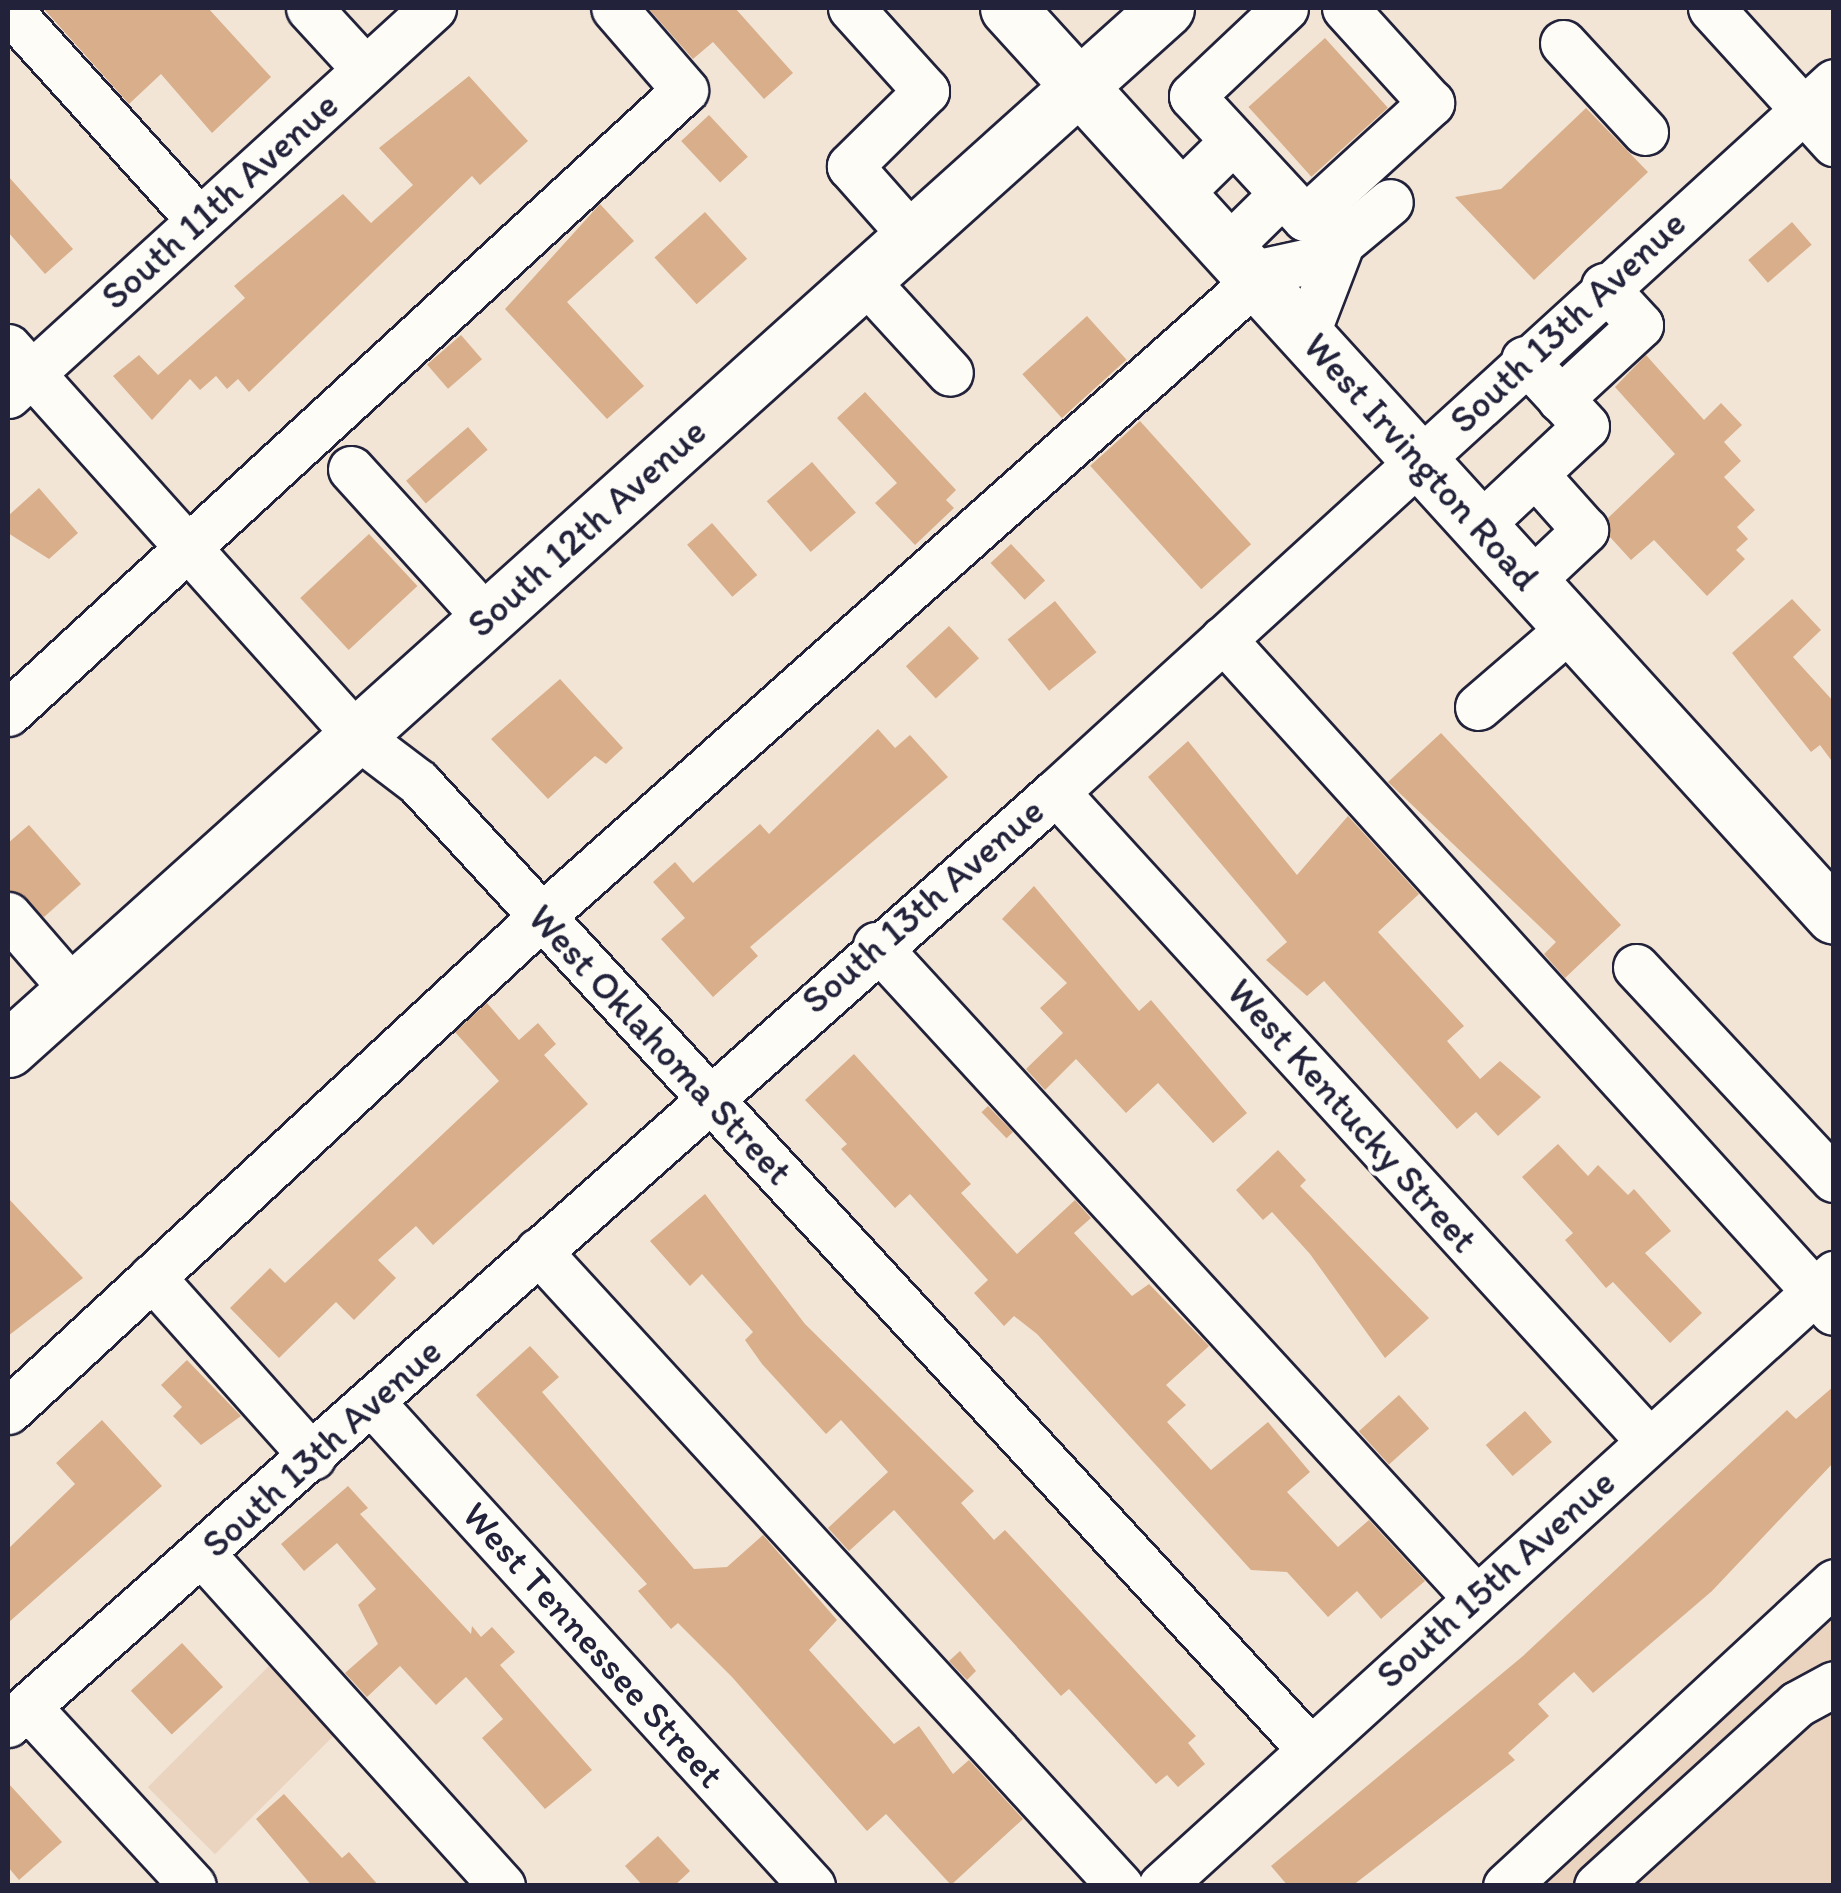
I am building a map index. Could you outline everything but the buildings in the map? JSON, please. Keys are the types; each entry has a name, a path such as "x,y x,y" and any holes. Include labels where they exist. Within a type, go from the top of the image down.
{"main road":[{"name":"West Irvington Road","path":"1008,8 1834,916"},
{"name":"South 12th Avenue","path":"8,1049 1166,8"}],"street":[{"path":"308,8 365,69"},
{"name":"South 11th Avenue","path":"16,372 198,220 432,8"},
{"path":"8,713 684,90 614,8"},
{"path":"852,8 926,91 850,166 912,236"},
{"path":"1286,8 1192,96 1305,218 1432,103 1346,8"},
{"path":"1711,8 1818,96 1834,143"},
{"path":"8,9 198,220"},
{"path":"1563,43 1645,132"},
{"name":"South 13th Avenue","path":"13,1719 373,1404 876,944 1056,792 1524,359 1818,96"},
{"path":"1178,195 1233,141"},
{"path":"136,1276 542,916 1244,267 1282,194"},
{"path":"1306,336 1339,249 1390,202"},
{"path":"1244,267 1339,249"},
{"path":"864,280 950,372"},
{"path":"1560,399 1640,326 1604,286"},
{"path":"1479,526 1586,426 1524,359"},
{"name":"West Oklahoma Street","path":"16,372 188,548 356,734 418,782 1308,1748"},
{"path":"352,469 486,618"},
{"path":"1530,582 1585,530 1536,474"},
{"path":"1478,707 1571,627"},
{"path":"1222,639 1827,1293"},
{"name":"West Kentucky Street","path":"1056,792 1649,1441"},
{"path":"8,915 74,990"},
{"path":"876,944 1476,1598"},
{"path":"1636,967 1834,1179"},
{"path":"8,1412 136,1276 190,1211"},
{"path":"538,1250 1120,1886"},
{"path":"136,1276 313,1457"},
{"name":"South 15th Avenue","path":"1161,1886 1649,1441 1827,1293"},
{"name":"West Tennessee Street","path":"373,1404 812,1886"},
{"path":"203,1555 502,1886"},
{"path":"1506,1886 1834,1582"},
{"path":"1596,1886 1797,1704 1834,1684"},
{"path":"13,1719 192,1886"}],"shaded area":[{"path":"1833,1609 1833,1885 1536,1885"},
{"path":"273,1662 340,1729 215,1854 148,1787"}]}
